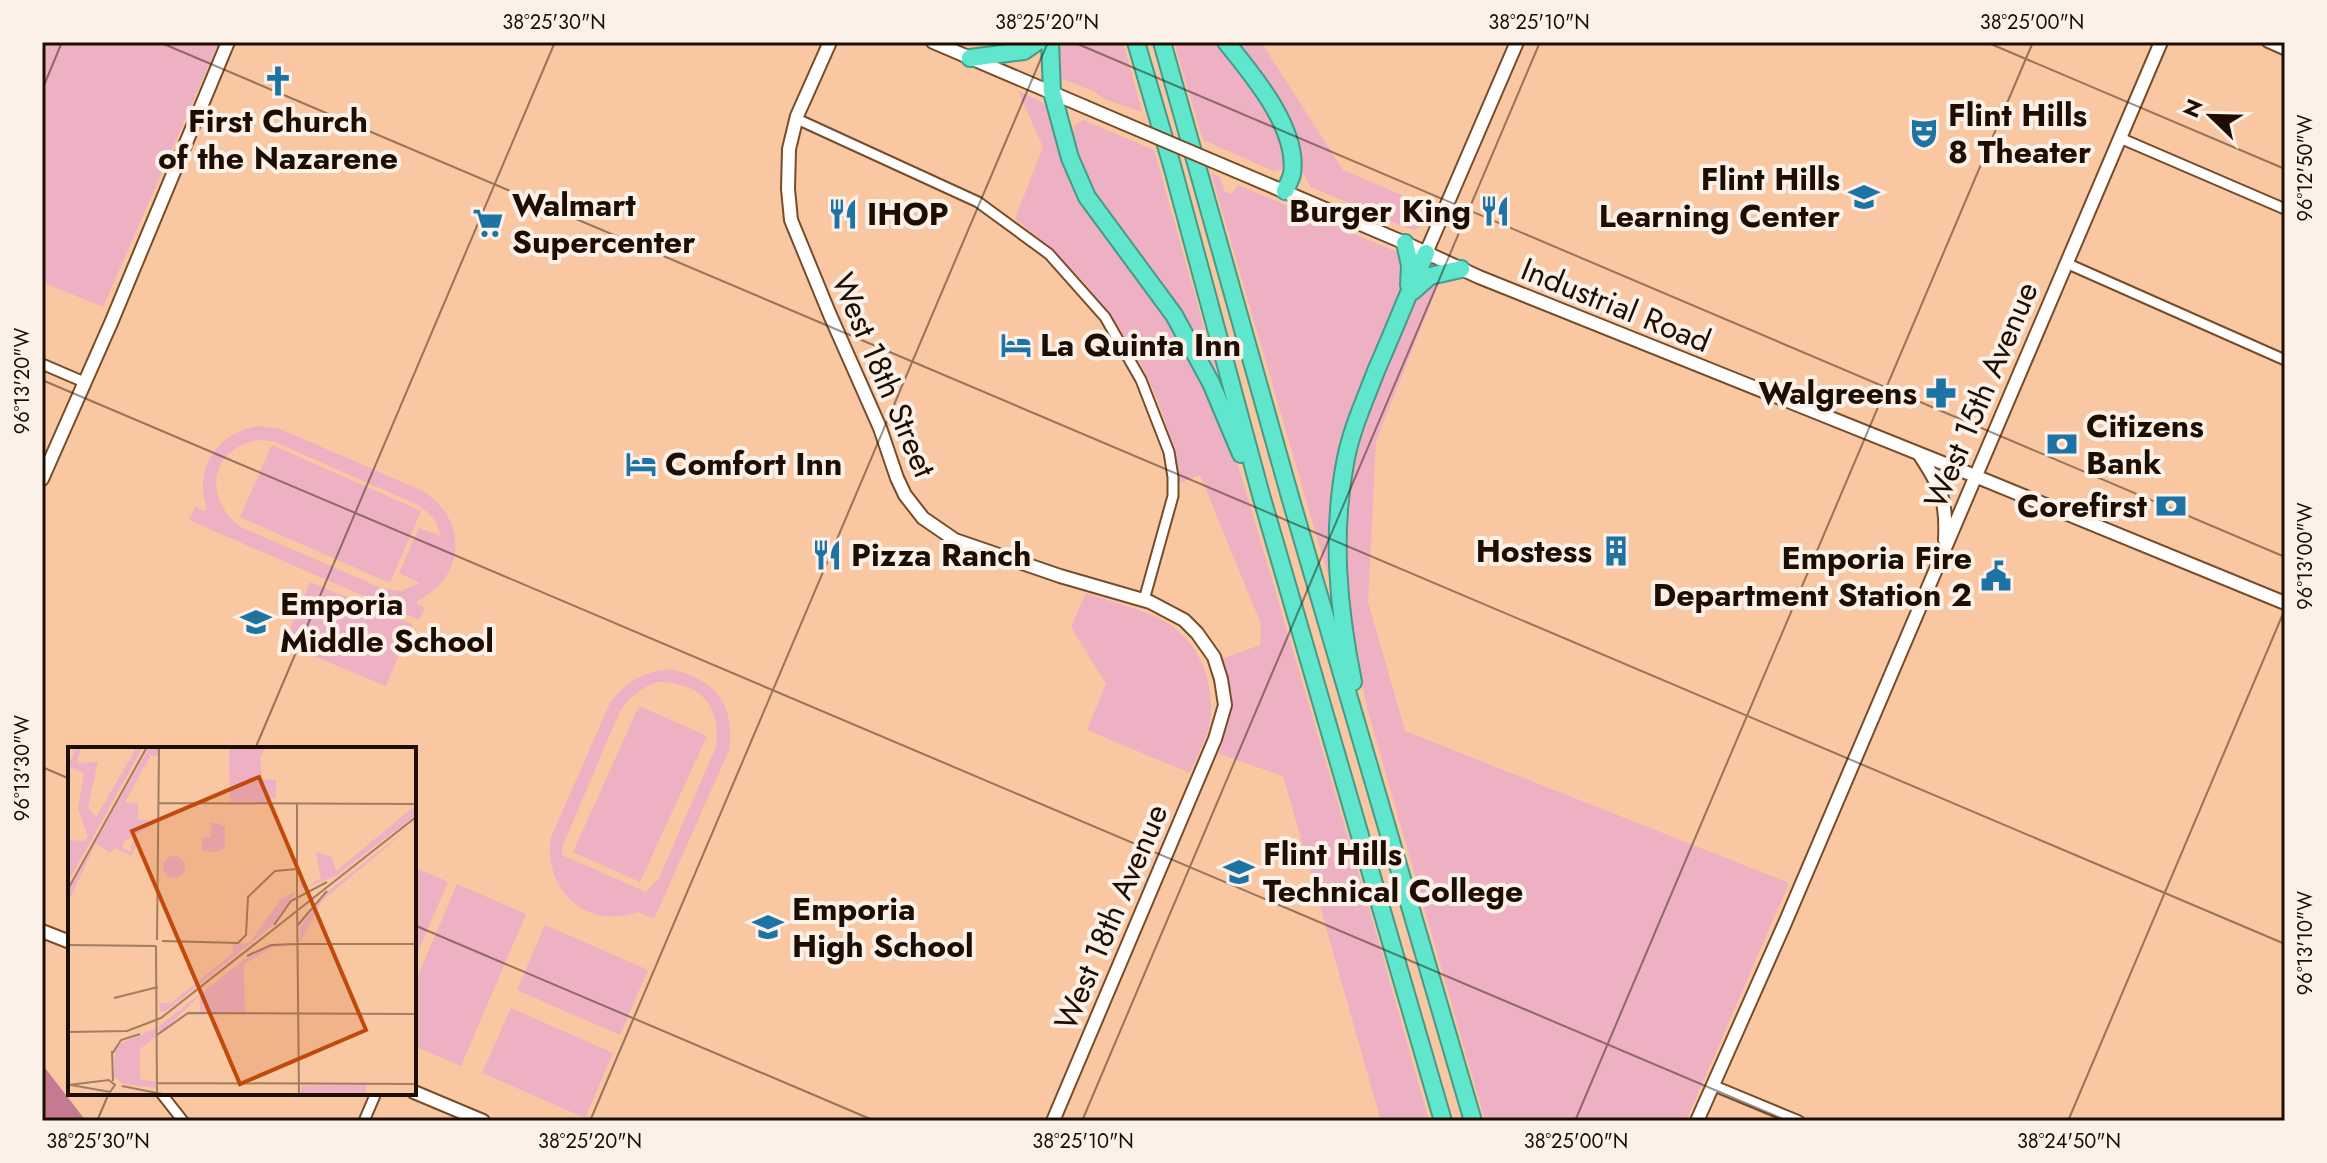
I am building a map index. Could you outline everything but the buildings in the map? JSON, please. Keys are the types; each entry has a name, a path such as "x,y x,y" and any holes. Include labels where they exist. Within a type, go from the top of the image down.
{"highway":[{"path":"970,58 1024,51 1037,42"},
{"path":"1050,42 1052,92 1070,158 1087,197 1174,315 1211,383 1261,495"},
{"path":"1136,42 1261,495 1443,1121"},
{"path":"1162,42 1364,755 1473,1121"},
{"path":"1226,42 1269,97 1285,130 1292,155 1292,174 1285,191"},
{"path":"1405,243 1410,265 1409,294"},
{"path":"1364,755 1339,591 1338,518 1346,456 1356,421 1426,253"},
{"path":"1409,294 1430,276 1461,269"}],"street":[{"path":"42,479 228,42"},
{"name":"West 18th Street","path":"830,42 797,119 789,149 791,220 880,428 905,495 923,518 955,540 1060,576 1144,600 1184,620 1214,657 1221,679 1225,705 1216,733"},
{"name":"Industrial Road","path":"933,42 1461,269 2285,603"},
{"path":"1426,253 1517,42"},
{"name":"West 15th Avenue","path":"1697,1121 1785,923 2161,42"},
{"path":"2267,42 2285,50"},
{"path":"797,119 978,202 1049,254 1105,317 1141,380 1164,438 1173,477 1173,496 1144,600"},
{"path":"2120,138 2285,209"},
{"path":"2066,263 2285,360"},
{"path":"42,364 84,382"},
{"path":"1919,454 1942,492 1945,547"},
{"name":"West 18th Avenue","path":"1053,1121 1216,733"},
{"path":"42,931 68,941"},
{"path":"1712,1085 1799,1121"},
{"path":"416,1093 483,1121"},
{"path":"163,1095 183,1121"},
{"path":"364,1121 375,1095"}],"shaded area":[{"path":"42,42 219,42 103,307 42,282"},
{"path":"1054,42 1123,42 1142,112 1104,99 1095,92 1055,76"},
{"path":"1174,42 1221,42 1281,130 1286,158 1281,169 1274,171 1203,140"},
{"path":"1237,42 1261,42 1343,170 1434,209 1427,224 1410,229 1311,187 1302,171 1298,137 1282,102"},
{"path":"1018,91 1050,109 1060,152 1072,183 1088,212 1173,323 1222,422 1242,478 1429,1121 1381,1121 1283,776 1219,754 1228,707 1221,659 1260,645 1261,624 1200,475 1179,483 1159,405 1124,335 1075,272 1015,219 1043,147"},
{"path":"1083,120 1154,150 1217,373 1213,374 1096,201 1071,140 1075,125"},
{"path":"1211,173 1220,177 1225,192 1231,194 1238,185 1400,253 1403,265 1398,295 1359,394 1347,444 1331,571 1327,572"},
{"path":"1440,280 1376,441 1368,602 1405,731 1789,883 1686,1121 1485,1121 1368,711 1346,587 1347,493 1356,446 1411,304 1423,288"},
{"path":"259,426 280,429 421,490 436,502 454,531 453,563 433,590 417,601 425,608 419,620 189,520 195,507 204,511 207,509 203,480 212,455 220,444 244,430","holes":["261,440 275,442 416,504 429,514 441,536 419,528 399,573 420,583 401,591 381,588 239,526 227,514 216,487 222,462 244,444"]},
{"path":"272,445 421,511 390,583 240,517"},
{"path":"310,582 412,624 386,686 284,644"},
{"path":"1086,593 1162,620 1186,639 1196,652 1208,680 1211,711 1207,733 1190,773 1087,730 1106,684 1071,627"},
{"path":"669,669 699,679 718,695 729,718 729,750 654,919 638,912 619,916 601,915 585,910 561,889 550,856 551,837 611,701 637,679","holes":["658,682 673,683 696,691 705,699 715,719 716,747 659,878 646,892 562,855 562,847 620,711 646,687"]},
{"path":"639,706 707,736 640,882 573,852"},
{"path":"416,868 448,882 416,956"},
{"path":"457,884 526,914 461,1066 416,1047 416,980"},
{"path":"545,925 648,970 620,1035 517,990"},
{"path":"511,1008 613,1053 585,1118 482,1073"},
{"path":"42,1064 86,1121 42,1121"}],"place":[{"name":"First Church of the Nazarene","path":"278,81"},
{"name":"Flint Hills 8 Theater","path":"1924,133"},
{"name":"Flint Hills Learning Center","path":"1864,197"},
{"name":"Burger King","path":"1495,211"},
{"name":"IHOP","path":"843,214"},
{"name":"Walmart Supercenter","path":"488,223"},
{"name":"La Quinta Inn","path":"1016,345"},
{"name":"Walgreens","path":"1941,393"},
{"name":"Citizens Bank","path":"2062,444"},
{"name":"Comfort Inn","path":"641,464"},
{"name":"Corefirst","path":"2171,506"},
{"name":"Hostess","path":"1616,551"},
{"name":"Pizza Ranch","path":"827,555"},
{"name":"Emporia Fire Department Station 2","path":"1996,576"},
{"name":"Emporia Middle School","path":"256,622"},
{"name":"Flint Hills Technical College","path":"1239,872"},
{"name":"Emporia High School","path":"768,927"}]}
